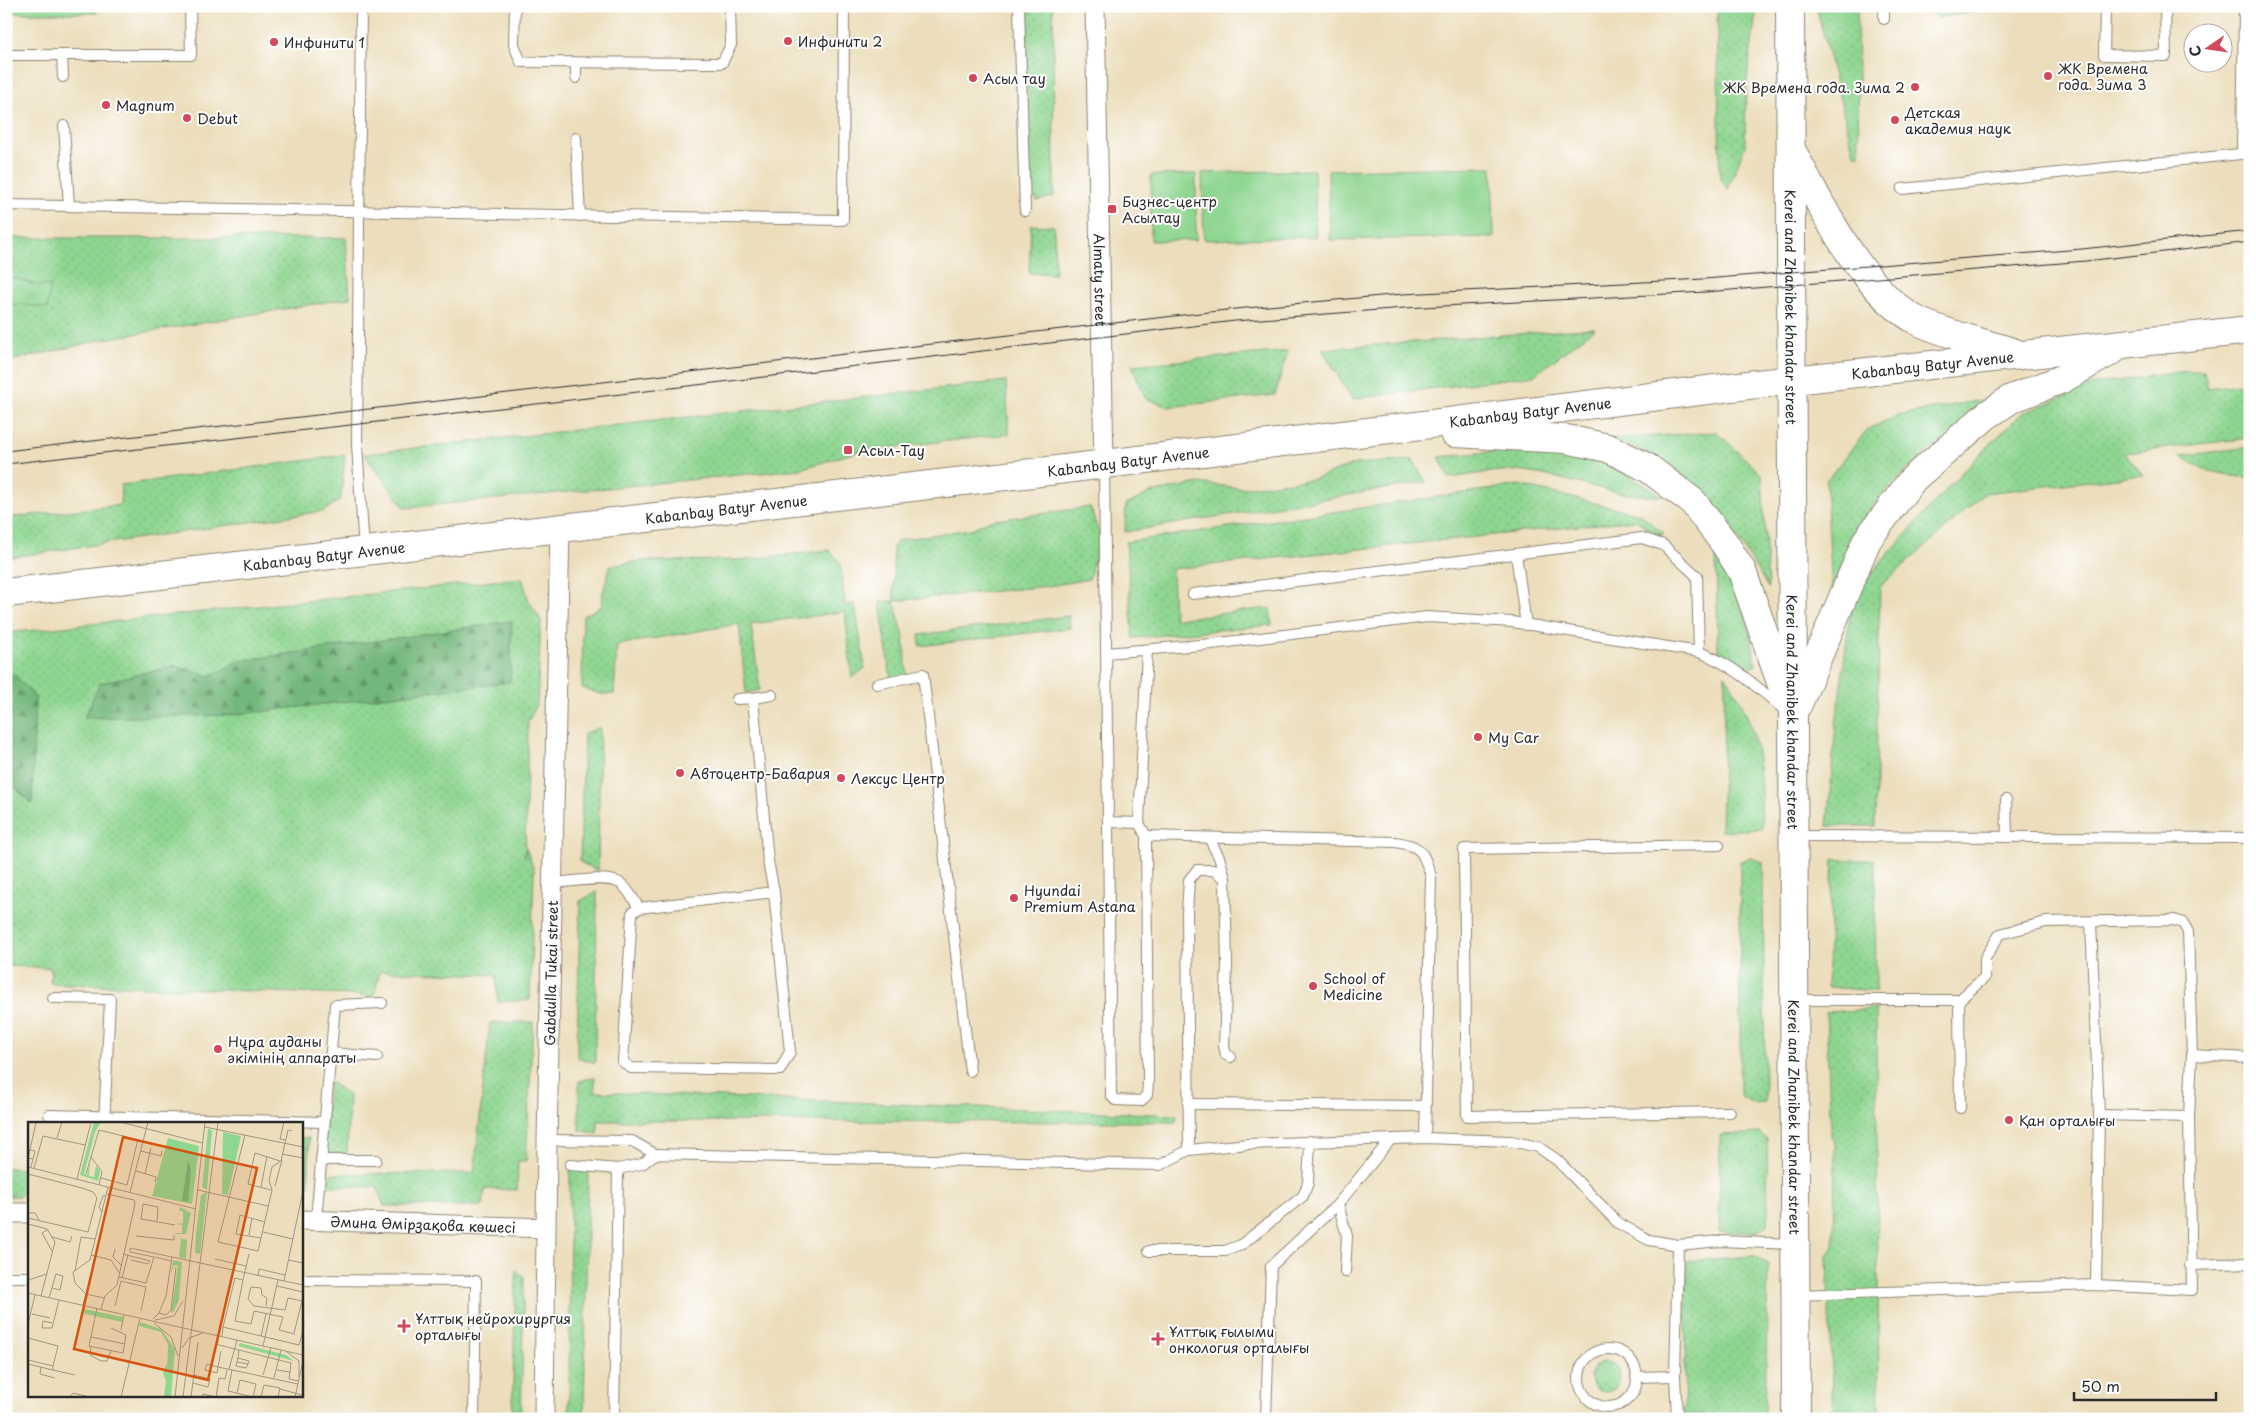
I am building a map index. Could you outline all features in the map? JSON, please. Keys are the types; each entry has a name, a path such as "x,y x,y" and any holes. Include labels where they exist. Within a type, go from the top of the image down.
{"main road":[{"name":"Kerei and Zhanibek khandar street","path":"1790,6 1796,1419"},
{"path":"1791,150 1842,239 1881,295 1920,322 2025,356"},
{"name":"Kabanbay Batyr Avenue","path":"6,593 1748,385 1791,382 2250,330"},
{"path":"1793,717 1867,540 1913,479 1987,415 2011,399 2062,379 2123,345"},
{"path":"1379,430 1566,439 1608,448 1648,468 1693,502 1725,544 1742,571 1793,717"}],"street":[{"name":"Almaty street","path":"1095,6 1104,463"},
{"name":"Gabdulla Tukai street","path":"544,1419 547,1140 554,883 560,527"},
{"path":"6,1213 28,1213"},
{"name":"Әмина Өмірзақова көшесі","path":"308,1220 546,1228"}],"lane":[{"path":"6,54 191,55 190,6"},
{"path":"360,6 357,445 364,550"},
{"path":"515,6 514,45 521,62 576,63 722,63 731,45 730,6"},
{"path":"6,205 843,220 844,6"},
{"path":"1020,6 1025,211"},
{"path":"1884,6 1884,19"},
{"path":"2105,6 2104,55 2166,56 2166,6"},
{"path":"1902,190 2246,153 2244,6"},
{"path":"62,55 63,77"},
{"path":"576,63 576,78"},
{"path":"64,126 69,206"},
{"path":"576,138 580,216"},
{"path":"1104,463 1111,1095 1115,1100 1123,1101 1141,1101 1147,1095 1148,1083 1146,836 1139,823 1147,650"},
{"path":"1193,594 1642,538 1663,545 1697,576 1699,652"},
{"path":"1516,554 1526,625"},
{"path":"1106,653 1212,644 1427,618 1526,625 1699,652 1718,659 1741,673 1793,717"},
{"path":"877,684 923,674 970,1071"},
{"path":"737,699 772,695"},
{"path":"753,698 768,861 774,892 790,1052 780,1070 631,1068 623,1062 632,913 639,908 774,892"},
{"path":"2006,800 2007,837"},
{"path":"1108,822 1139,823"},
{"path":"1146,836 1395,842 1414,845 1422,852 1430,876 1425,1138"},
{"path":"1793,836 2250,838"},
{"path":"1209,838 1219,858 1225,878 1227,965 1224,1046 1226,1054 1231,1057"},
{"path":"1719,845 1464,849 1467,1116 1730,1112"},
{"path":"1189,1150 1189,880 1197,870 1214,870 1225,878"},
{"path":"554,883 598,880 619,882 629,892 639,908"},
{"path":"1794,1000 1959,1000 1985,977 1985,958 2000,934 2046,922 2174,920 2183,923 2188,932 2192,1055 2189,1117 2190,1265 2192,1290 2096,1284 1795,1295"},
{"path":"2091,922 2098,1115 2096,1284"},
{"path":"53,998 110,999 104,1120"},
{"path":"1959,1000 1960,1108"},
{"path":"308,1220 321,1160 335,1005 382,1003"},
{"path":"331,1053 377,1057"},
{"path":"2192,1055 2250,1058"},
{"path":"1188,1104 1425,1106"},
{"path":"49,1115 104,1120 323,1122"},
{"path":"2098,1115 2189,1117"},
{"path":"547,1140 632,1141 655,1154 1160,1165 1189,1150 1248,1144 1425,1138 1511,1141 1538,1147 1557,1160 1618,1223 1649,1240 1678,1245 1719,1241 1795,1244"},
{"path":"1266,1419 1270,1266 1338,1204 1391,1139"},
{"path":"1149,1251 1226,1251 1241,1245 1303,1196 1308,1183 1310,1141"},
{"path":"570,1165 618,1169 642,1164 655,1154"},
{"path":"321,1160 376,1160"},
{"path":"614,1419 618,1169"},
{"path":"1338,1204 1347,1236 1345,1272"},
{"path":"1677,1419 1675,1376 1678,1245"},
{"path":"2190,1265 2250,1263"},
{"path":"6,1277 28,1277"},
{"path":"302,1280 476,1281 474,1419"},
{"path":"1607,1349 1617,1350 1626,1355 1632,1363 1636,1376 1634,1392 1628,1399 1612,1407 1594,1404 1587,1399 1579,1383 1582,1364 1588,1356 1607,1349"},
{"path":"1636,1376 1675,1376"}],"green space":[{"path":"6,6 96,6 96,13 6,13"},
{"path":"1026,6 1053,6 1054,196 1037,201 1029,191"},
{"path":"1717,6 1757,6 1746,87 1745,146 1728,189 1720,178"},
{"path":"1816,6 1857,6 1859,156 1854,154"},
{"path":"1927,6 1990,6 1990,9 1938,18 1927,9"},
{"path":"1492,167 1494,237 1330,240 1328,170"},
{"path":"1314,170 1316,237 1204,240 1202,173"},
{"path":"1196,174 1196,240 1151,241 1151,175"},
{"path":"1031,225 1054,226 1055,274 1029,273"},
{"path":"6,238 346,238 350,298 105,339 6,362"},
{"path":"6,278 44,286 51,285 47,308 6,304"},
{"path":"1595,328 1535,375 1352,399 1322,349"},
{"path":"1288,351 1275,395 1168,407 1145,398 1132,365"},
{"path":"2186,371 2204,371 2208,388 2250,383 2250,438 2125,453 2143,475 1985,493 1880,587 1875,826 1827,826 1836,724 1852,599 1881,562 1962,472 2021,414 2095,384"},
{"path":"1006,381 1009,434 860,451 800,469 405,508 364,454"},
{"path":"1993,398 1911,467 1868,512 1851,541 1832,593 1826,481 1867,430 1898,415"},
{"path":"1717,432 1762,475 1768,588 1746,551 1721,515 1692,483 1657,458 1610,439"},
{"path":"2250,447 2250,479 2204,470 2181,456"},
{"path":"1520,449 1590,452 1663,496 1627,494 1554,477 1517,471 1492,472 1449,478 1439,457"},
{"path":"345,455 341,499 324,511 6,558 6,518 120,505 121,485"},
{"path":"1413,460 1426,482 1125,532 1126,505 1150,493 1199,483 1241,488 1315,479 1355,464"},
{"path":"1519,485 1640,514 1664,534 1660,536 1636,520 1172,569 1174,619 1270,608 1272,625 1133,638 1126,542"},
{"path":"1090,507 1100,536 1089,579 1049,586 894,601 893,547 899,540 971,529 988,521"},
{"path":"829,550 840,562 845,605 855,604 865,668 852,678 845,612 751,624 760,690 746,693 739,624 617,645 614,694 601,694 582,688 583,616 602,606 603,592 610,566 640,561 743,560"},
{"path":"1716,556 1744,609 1756,665 1747,669 1718,651"},
{"path":"522,578 529,601 541,620 537,704 528,722 525,857 526,848 534,870 530,1000 498,1002 496,975 380,971 374,996 50,983 51,968 6,966 6,633"},
{"path":"894,601 904,637 907,677 891,681 880,602"},
{"path":"1069,616 1070,628 920,646 919,635"},
{"path":"512,621 510,682 232,715 84,718 100,683 175,666 210,676 239,661"},
{"path":"15,675 35,697 32,804 6,779 6,676"},
{"path":"1725,675 1737,694 1752,730 1759,767 1762,829 1721,831"},
{"path":"600,727 598,871 580,862 584,734"},
{"path":"1751,858 1763,862 1765,1102 1753,1103 1740,1095 1740,861"},
{"path":"1833,860 1875,860 1876,991 1827,987"},
{"path":"597,892 595,1063 577,1057 580,901"},
{"path":"1876,1009 1879,1419 1833,1419 1827,1255 1834,1246 1835,1142 1831,1136 1826,1012"},
{"path":"533,1022 526,1161 518,1161 517,1190 485,1189 483,1206 384,1206 377,1187 325,1186 331,1174 474,1173 490,1023"},
{"path":"595,1077 595,1092 1177,1115 1176,1122 598,1121 598,1134 579,1130 579,1081"},
{"path":"329,1082 349,1095 347,1153 321,1154"},
{"path":"1759,1133 1767,1139 1768,1225 1756,1232 1719,1232 1720,1135"},
{"path":"302,1138 309,1138 309,1186 302,1186"},
{"path":"570,1165 588,1166 584,1419 569,1419"},
{"path":"6,1168 28,1169 28,1184 20,1196 6,1196"},
{"path":"1754,1256 1768,1264 1765,1419 1708,1419 1706,1415 1684,1415 1687,1261"},
{"path":"516,1270 524,1277 521,1419 512,1419"},
{"path":"1605,1362 1616,1366 1620,1377 1616,1388 1605,1392 1594,1388 1590,1377 1594,1366"}],"tram line":[{"path":"6,451 1235,309 1403,294 1704,279 2082,249 2250,231"},
{"path":"6,464 545,403 1235,321 1405,308 1706,292 2086,261 2250,242"}],"place":[{"name":"Инфинити 2","path":"788,41"},
{"name":"Инфинити 1","path":"274,42"},
{"name":"ЖК Времена года. Зима 3","path":"2048,76"},
{"name":"Асыл тау","path":"973,78"},
{"name":"ЖК Времена года. Зима 2","path":"1915,87"},
{"name":"Magnum","path":"106,105"},
{"name":"Debut","path":"187,118"},
{"name":"Детская академия наук","path":"1895,120"},
{"name":"Бизнес-центр Асылтау","path":"1112,209"},
{"name":"Асыл-Тау","path":"848,450"},
{"name":"My Car","path":"1478,737"},
{"name":"Автоцентр-Бавария","path":"680,773"},
{"name":"Лексус Центр","path":"841,778"},
{"name":"Hyundai Premium Astana","path":"1014,898"},
{"name":"School of Medicine","path":"1313,986"},
{"name":"Нұра ауданы әкімінің аппараты","path":"218,1049"},
{"name":"Қан орталығы","path":"2009,1120"},
{"name":"Ұлттық нейрохирургия орталығы","path":"404,1326"},
{"name":"Ұлттық ғылыми онкология орталығы","path":"1158,1339"}]}
